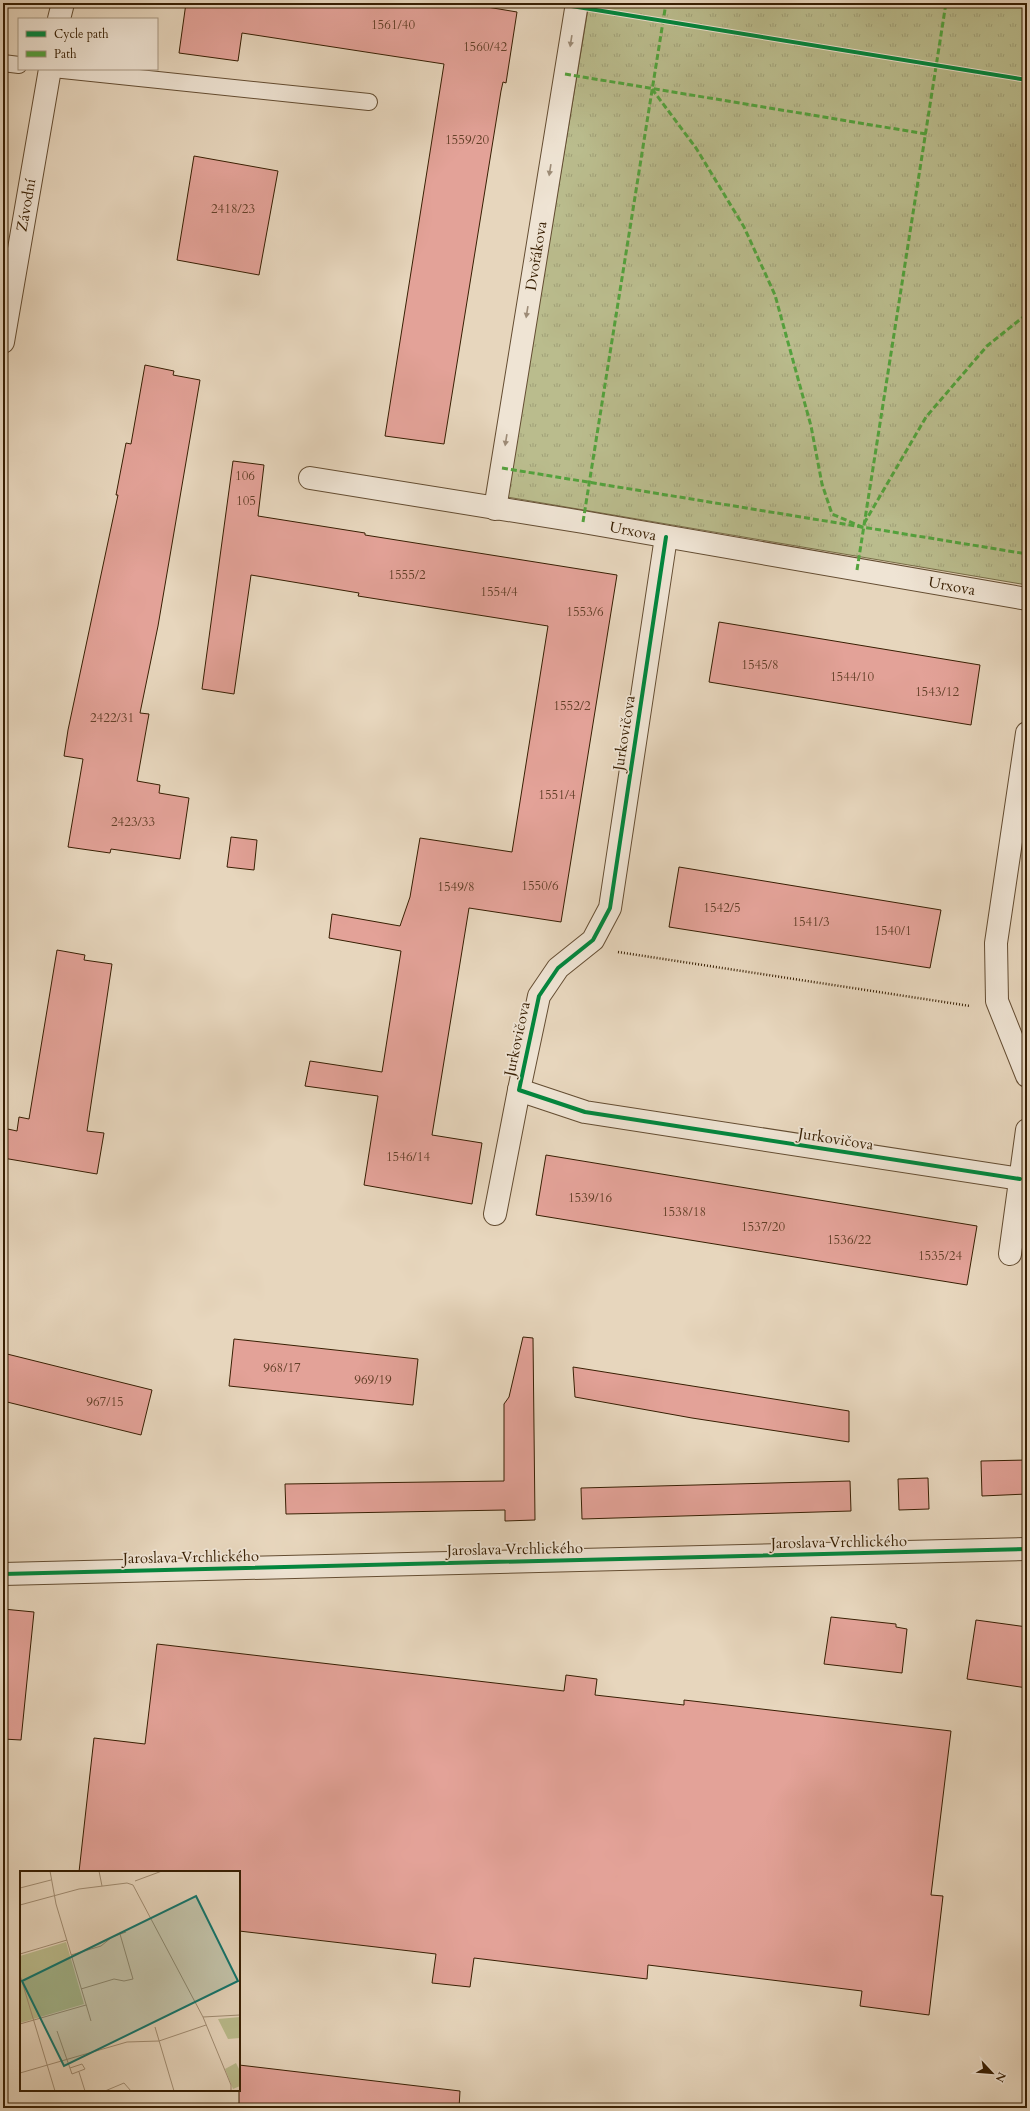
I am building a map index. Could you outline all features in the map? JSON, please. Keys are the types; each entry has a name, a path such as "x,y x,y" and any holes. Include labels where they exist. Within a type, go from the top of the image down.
{"street":[{"path":"59,18 62,3"},
{"name":"Dvořákova","path":"495,509 577,3"},
{"name":"Závodní","path":"3,342 50,70"},
{"name":"Urxova","path":"310,478 583,522 1027,599"},
{"name":"Jurkovičova","path":"495,1214 539,996 558,968 594,940 610,908 666,537"},
{"path":"1027,733 996,943 995,976 997,1001 1000,1011 1027,1076"},
{"name":"Jurkovičova","path":"519,1090 585,1112 1020,1179"},
{"path":"1010,1254 1027,1130"},
{"name":"Jaroslava Vrchlického","path":"3,1574 1027,1549"}],"lane":[{"path":"3,63 18,65"},
{"path":"63,70 369,102"}],"path":[{"path":"586,947 1000,1011"}],"green space":[{"path":"589,3 1027,3 1027,585 507,497"}],"building":[{"path":"186,3 463,3 517,12 506,83 503,82 501,91 444,444 385,436 444,64 242,33 238,61 179,53"},
{"path":"194,156 278,171 259,275 177,260"},
{"path":"145,365 174,371 173,375 200,380 158,626 140,713 149,714 137,781 160,785 159,793 189,798 180,859 111,849 110,853 68,847 83,759 64,756 68,730 118,495 116,495 126,443 131,444"},
{"path":"233,461 264,465 258,516 365,533 365,535 617,575 561,922 469,908 432,1135 482,1143 472,1204 364,1185 378,1096 305,1086 310,1061 382,1072 401,951 329,938 332,914 400,926 410,897 420,838 512,852 548,626 358,596 359,593 251,575 234,694 202,689"},
{"path":"719,622 980,665 971,725 709,682"},
{"path":"231,837 257,840 254,870 227,867"},
{"path":"679,867 941,910 930,968 669,927"},
{"path":"57,950 85,955 84,960 112,964 87,1131 104,1133 97,1174 3,1158 3,1128 17,1131 19,1117 29,1119"},
{"path":"546,1155 977,1226 967,1285 536,1215"},
{"path":"523,1337 533,1338 535,1520 505,1521 505,1510 286,1514 285,1484 504,1481 504,1404 509,1397"},
{"path":"234,1339 418,1359 413,1405 229,1386"},
{"path":"3,1353 152,1390 141,1435 3,1401"},
{"path":"573,1367 849,1411 849,1442 692,1418 575,1397"},
{"path":"1027,1460 1027,1494 982,1496 981,1461"},
{"path":"928,1478 929,1509 899,1510 898,1479"},
{"path":"850,1481 851,1511 582,1519 581,1488"},
{"path":"3,1609 34,1612 21,1740 3,1739"},
{"path":"831,1617 896,1624 896,1627 907,1629 902,1673 824,1664"},
{"path":"976,1620 1027,1627 1027,1688 967,1679"},
{"path":"157,1644 564,1691 566,1675 597,1679 595,1695 684,1705 684,1700 951,1731 931,1895 943,1896 929,2015 860,2006 862,1991 648,1965 647,1979 474,1958 470,1987 432,1983 436,1954 240,1931 240,1871 79,1871 94,1738 145,1744"},
{"path":"240,2065 460,2091 459,2108 239,2108"}],"marked path":[{"path":"583,522 666,3"},
{"path":"857,570 946,3"},
{"path":"565,74 926,134"},
{"path":"652,89 696,148 744,227 775,295 811,426 822,484 832,514 862,527 926,417 987,346 1027,314"},
{"path":"502,468 1027,554"}],"cycle path":[{"path":"553,3 1027,80"},
{"path":"666,537 610,908 593,940 558,968 539,996 519,1090 585,1112 1020,1179"},
{"path":"3,1574 1027,1549"}]}
